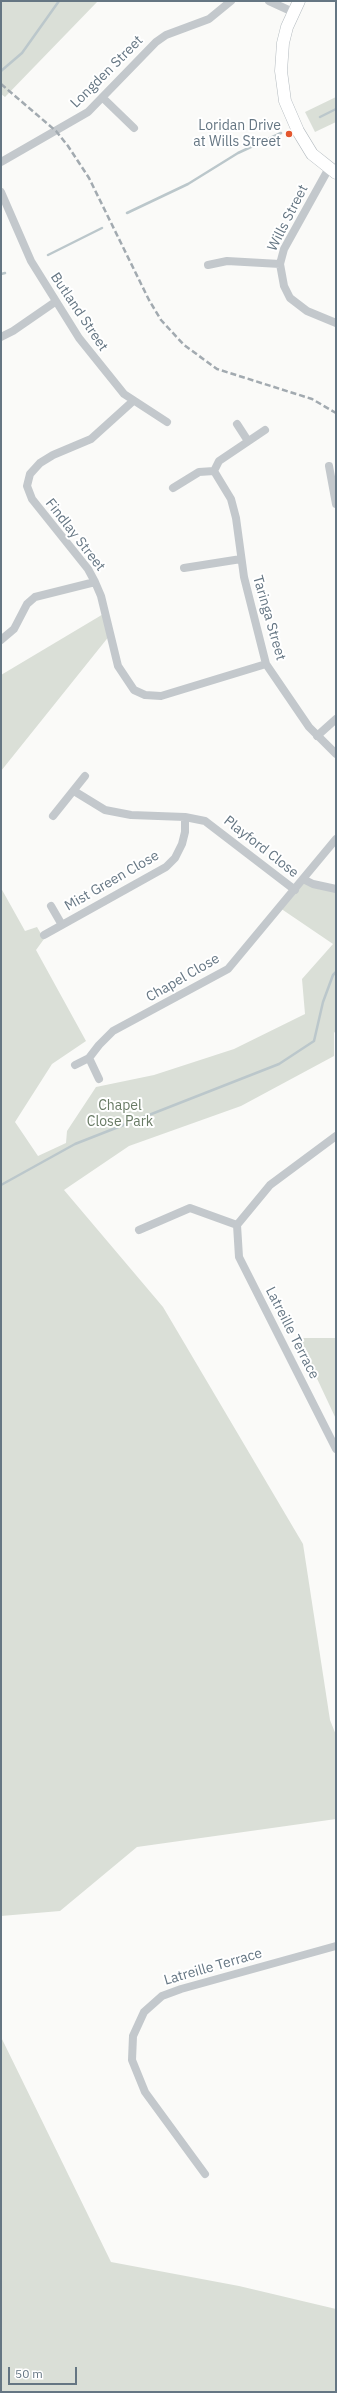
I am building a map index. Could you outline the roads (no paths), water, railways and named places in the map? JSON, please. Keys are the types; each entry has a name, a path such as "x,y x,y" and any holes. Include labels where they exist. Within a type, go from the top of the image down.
{"street":[{"name":"Longden Street","path":"1,162 81,117 103,98 156,42 166,35 209,20 231,1"},
{"path":"269,1 293,12"},
{"path":"299,1 287,27 282,55 281,71 285,102 304,143 312,154 332,171"},
{"path":"103,98 134,128"},
{"name":"Wills Street","path":"332,171 284,249 280,264 284,286 290,298 307,312 336,323"},
{"name":"Butland Street","path":"1,192 31,261 55,302 100,365 132,402 167,422"},
{"path":"208,265 227,261 280,264"},
{"path":"1,337 13,331 55,302"},
{"name":"Findlay Street","path":"132,402 90,438 53,454 40,463 30,474 27,486 32,499 43,515 88,569 95,582 101,596 118,666 134,690 145,695 161,696 187,690 266,664"},
{"path":"237,424 248,441"},
{"path":"173,488 199,472 214,471 219,461 265,430"},
{"path":"329,466 335,490 336,504"},
{"name":"Taringa Street","path":"214,471 231,499 236,518 241,559 250,606 266,664 294,707 317,736 336,754"},
{"path":"184,568 241,559"},
{"path":"1,640 8,637 14,629 27,604 35,597 95,582"},
{"path":"317,736 336,719"},
{"path":"52,816 85,776"},
{"name":"Playford Close","path":"74,791 105,810 131,815 185,817 205,821 218,828 295,890"},
{"name":"Mist Green Close","path":"44,935 166,867 175,858 182,844 185,832 185,817"},
{"name":"Chapel Close","path":"75,1065 89,1058 113,1031 228,969 336,839"},
{"path":"304,879 313,884 336,889"},
{"path":"51,906 62,925"},
{"path":"89,1058 99,1078"},
{"path":"140,1230 190,1208 237,1225 270,1185 336,1136"},
{"name":"Latreille Terrace","path":"237,1225 239,1257 336,1449"},
{"name":"Latreille Terrace","path":"205,2174 145,2092 132,2060 133,2036 144,2012 162,1996 181,1989 336,1946"}],"waterway":[{"path":"1,71 22,53 59,1"},
{"path":"320,117 336,109"},
{"path":"127,213 188,184 238,153 281,133"},
{"path":"48,255 102,228"},
{"path":"1,274 5,273"},
{"path":"1,1185 75,1144 279,1064 314,1041 323,1002 333,975 336,972"}],"railway":[{"path":"1,84 56,131 68,146 89,178 149,300 161,320 184,345 217,369 312,399 336,413"}],"place":[{"name":"Loridan Drive at Wills Street","path":"289,134"}],"park label":[{"name":"Chapel Close Park","path":"120,1114"}]}
